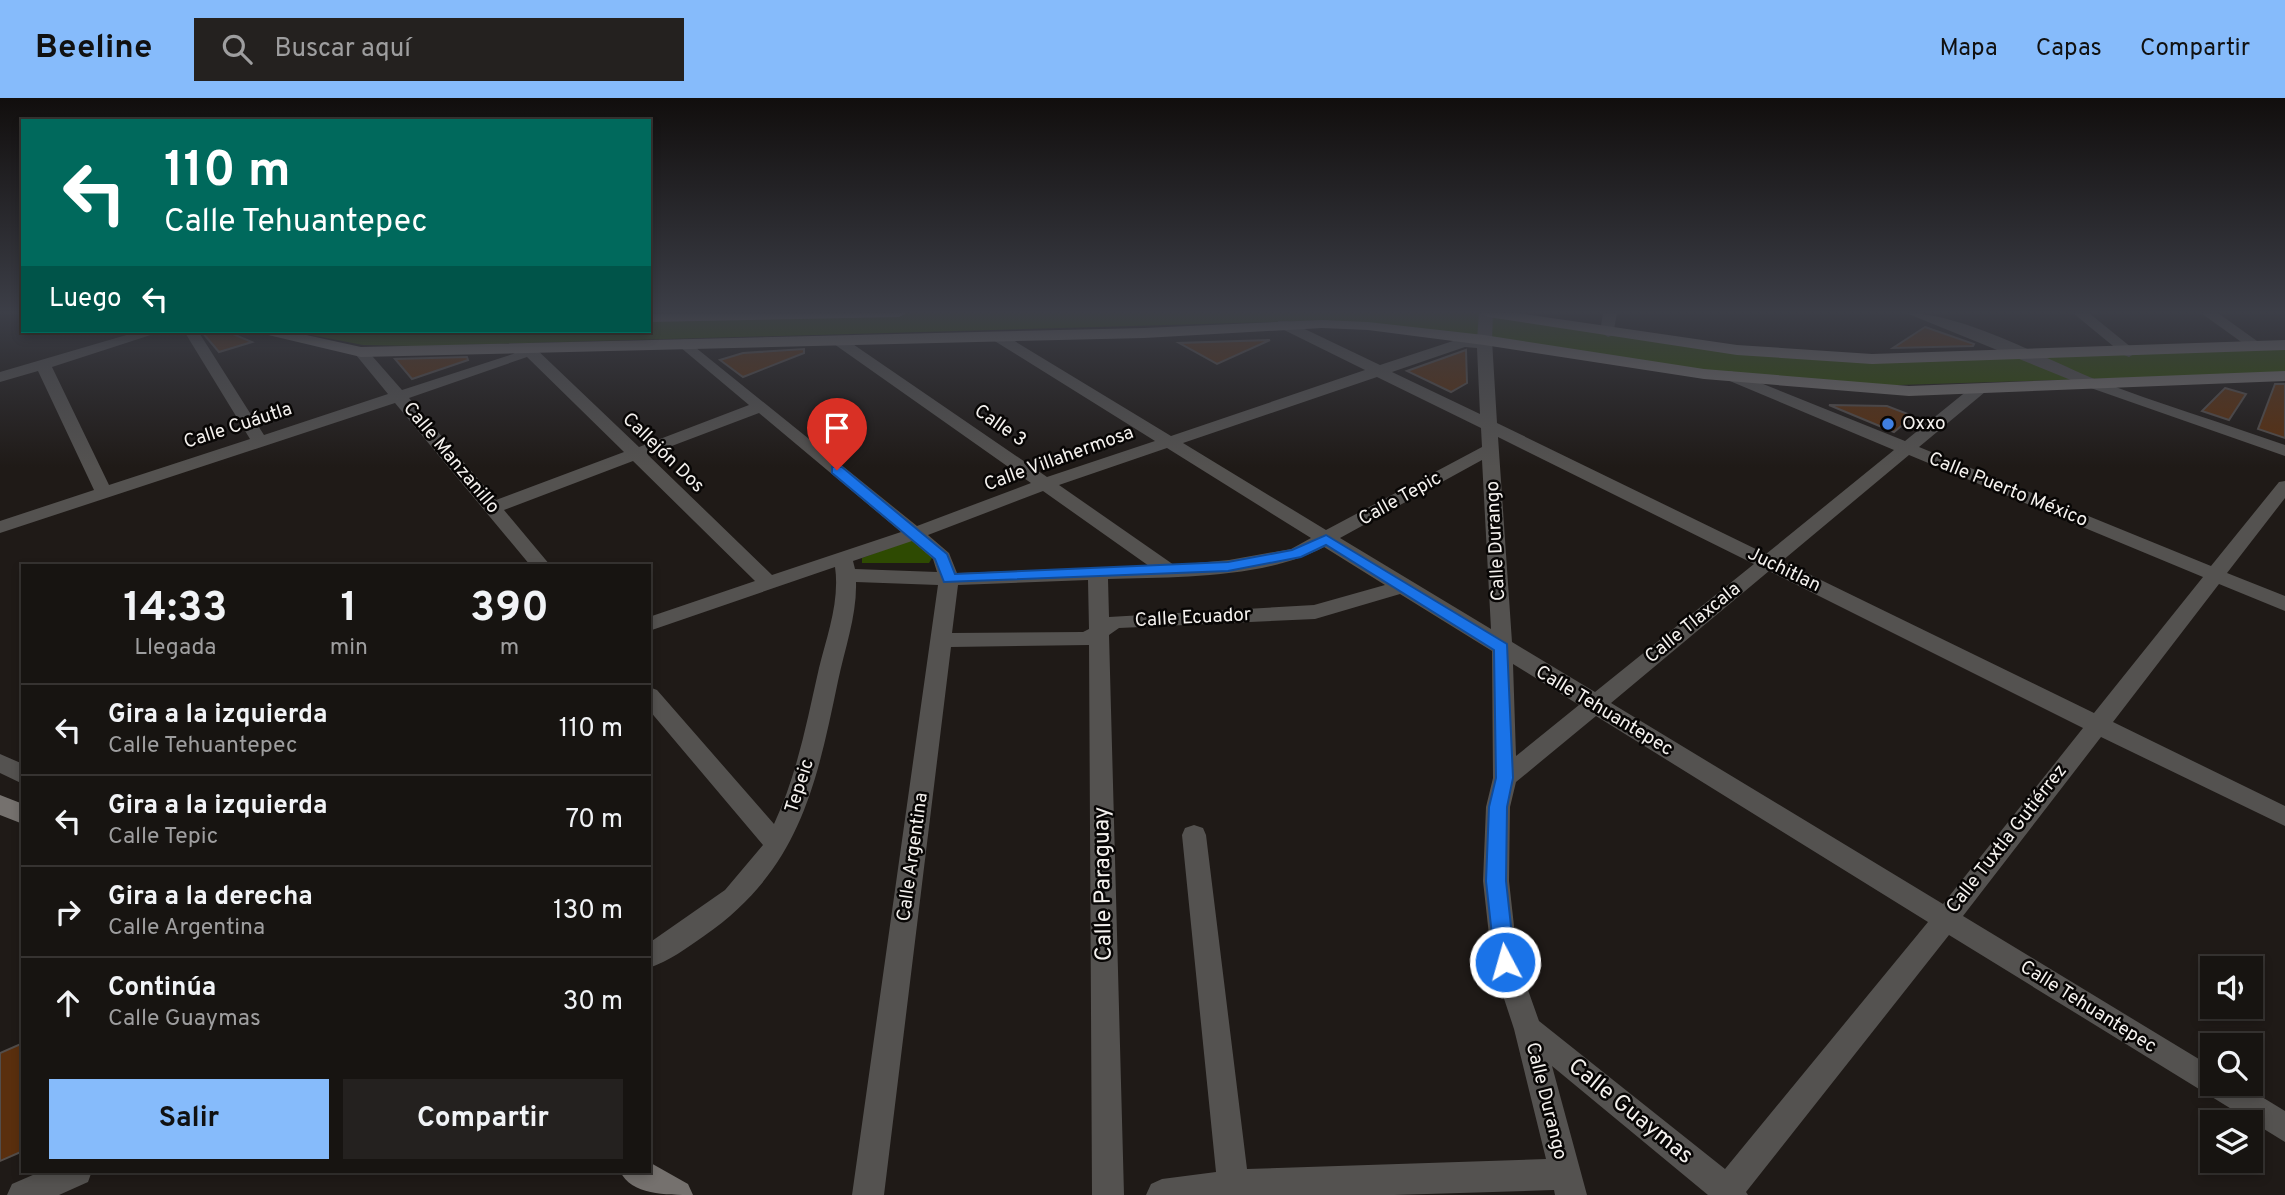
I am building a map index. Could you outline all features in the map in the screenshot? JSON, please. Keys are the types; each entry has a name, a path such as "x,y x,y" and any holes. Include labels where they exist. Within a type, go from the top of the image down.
{"main road":[{"path":"1646,364 1731,376 1909,391 2285,376"},
{"path":"0,804 21,814"},
{"path":"638,1173 677,1195"}],"street":[{"path":"0,377 42,364"},
{"path":"43,364 104,493"},
{"path":"212,364 260,441"},
{"name":"Calle Manzanillo","path":"371,364 539,564"},
{"name":"Calle Cuáutla","path":"0,527 496,364"},
{"name":"Callejón Dos","path":"543,364 634,455 771,584"},
{"path":"709,364 942,557 949,579"},
{"name":"Calle 3","path":"872,364 1170,571"},
{"name":"Calle Tehuantepec","path":"1043,364 2200,1076"},
{"name":"Juchitlan","path":"1367,364 1491,437 1768,562 2285,817"},
{"name":"Calle Villahermosa","path":"651,623 771,584 845,566 914,533 1045,484 1400,364"},
{"name":"Calle Durango","path":"1486,364 1502,648 1504,778 1498,807 1496,881 1505,962 1528,1029 1568,1184"},
{"path":"2047,364 2094,384 2285,451"},
{"name":"Calle Puerto México","path":"1731,376 2285,604"},
{"name":"Calle Tlaxcala","path":"1504,778 1979,389"},
{"path":"492,508 760,407"},
{"name":"Calle Tepic","path":"845,566 949,579 1170,571 1228,566 1296,554 1326,539 1491,437"},
{"name":"Calle Tuxtla Gutiérrez","path":"1728,1194 2285,486"},
{"name":"Tepeic","path":"651,956 745,888 786,827 811,752 845,566"},
{"name":"Calle Paraguay","path":"1098,572 1108,1195"},
{"name":"Calle Argentina","path":"868,1195 949,579"},
{"name":"Calle Ecuador","path":"943,640 1087,639 1115,622 1315,612 1403,586"},
{"path":"651,697 776,844"},
{"path":"0,763 21,774"},
{"path":"1194,835 1233,1185"},
{"name":"Calle Guaymas","path":"1528,1029 1728,1194"},
{"name":"Calle Tehuantepec","path":"2233,1096 2285,1128"},
{"path":"23,1195 72,1173"},
{"path":"1162,1195 1233,1185 1568,1184"}],"green space":[{"path":"1657,364 2285,364 2285,373 1866,386 1800,382"},
{"path":"913,539 932,558 929,563 862,563 862,558"}],"building":[{"path":"399,364 456,364 412,379"},
{"path":"726,364 776,364 743,377"},
{"path":"1426,364 1466,364 1467,383 1451,392 1407,371"},
{"path":"2275,384 2285,384 2285,438 2258,429"},
{"path":"2225,388 2246,394 2229,420 2202,411"},
{"name":"Oxxo","path":"1829,405 1887,406 1913,416 1894,432"},
{"path":"21,1044 21,1152 0,1161 0,1053"}],"place":[{"name":"Oxxo","path":"1888,424"}],"route":[{"path":"837,470 942,557 949,579 1170,571 1228,566 1296,554 1326,539 1502,648 1504,778 1498,807 1496,881 1505,962"}]}
